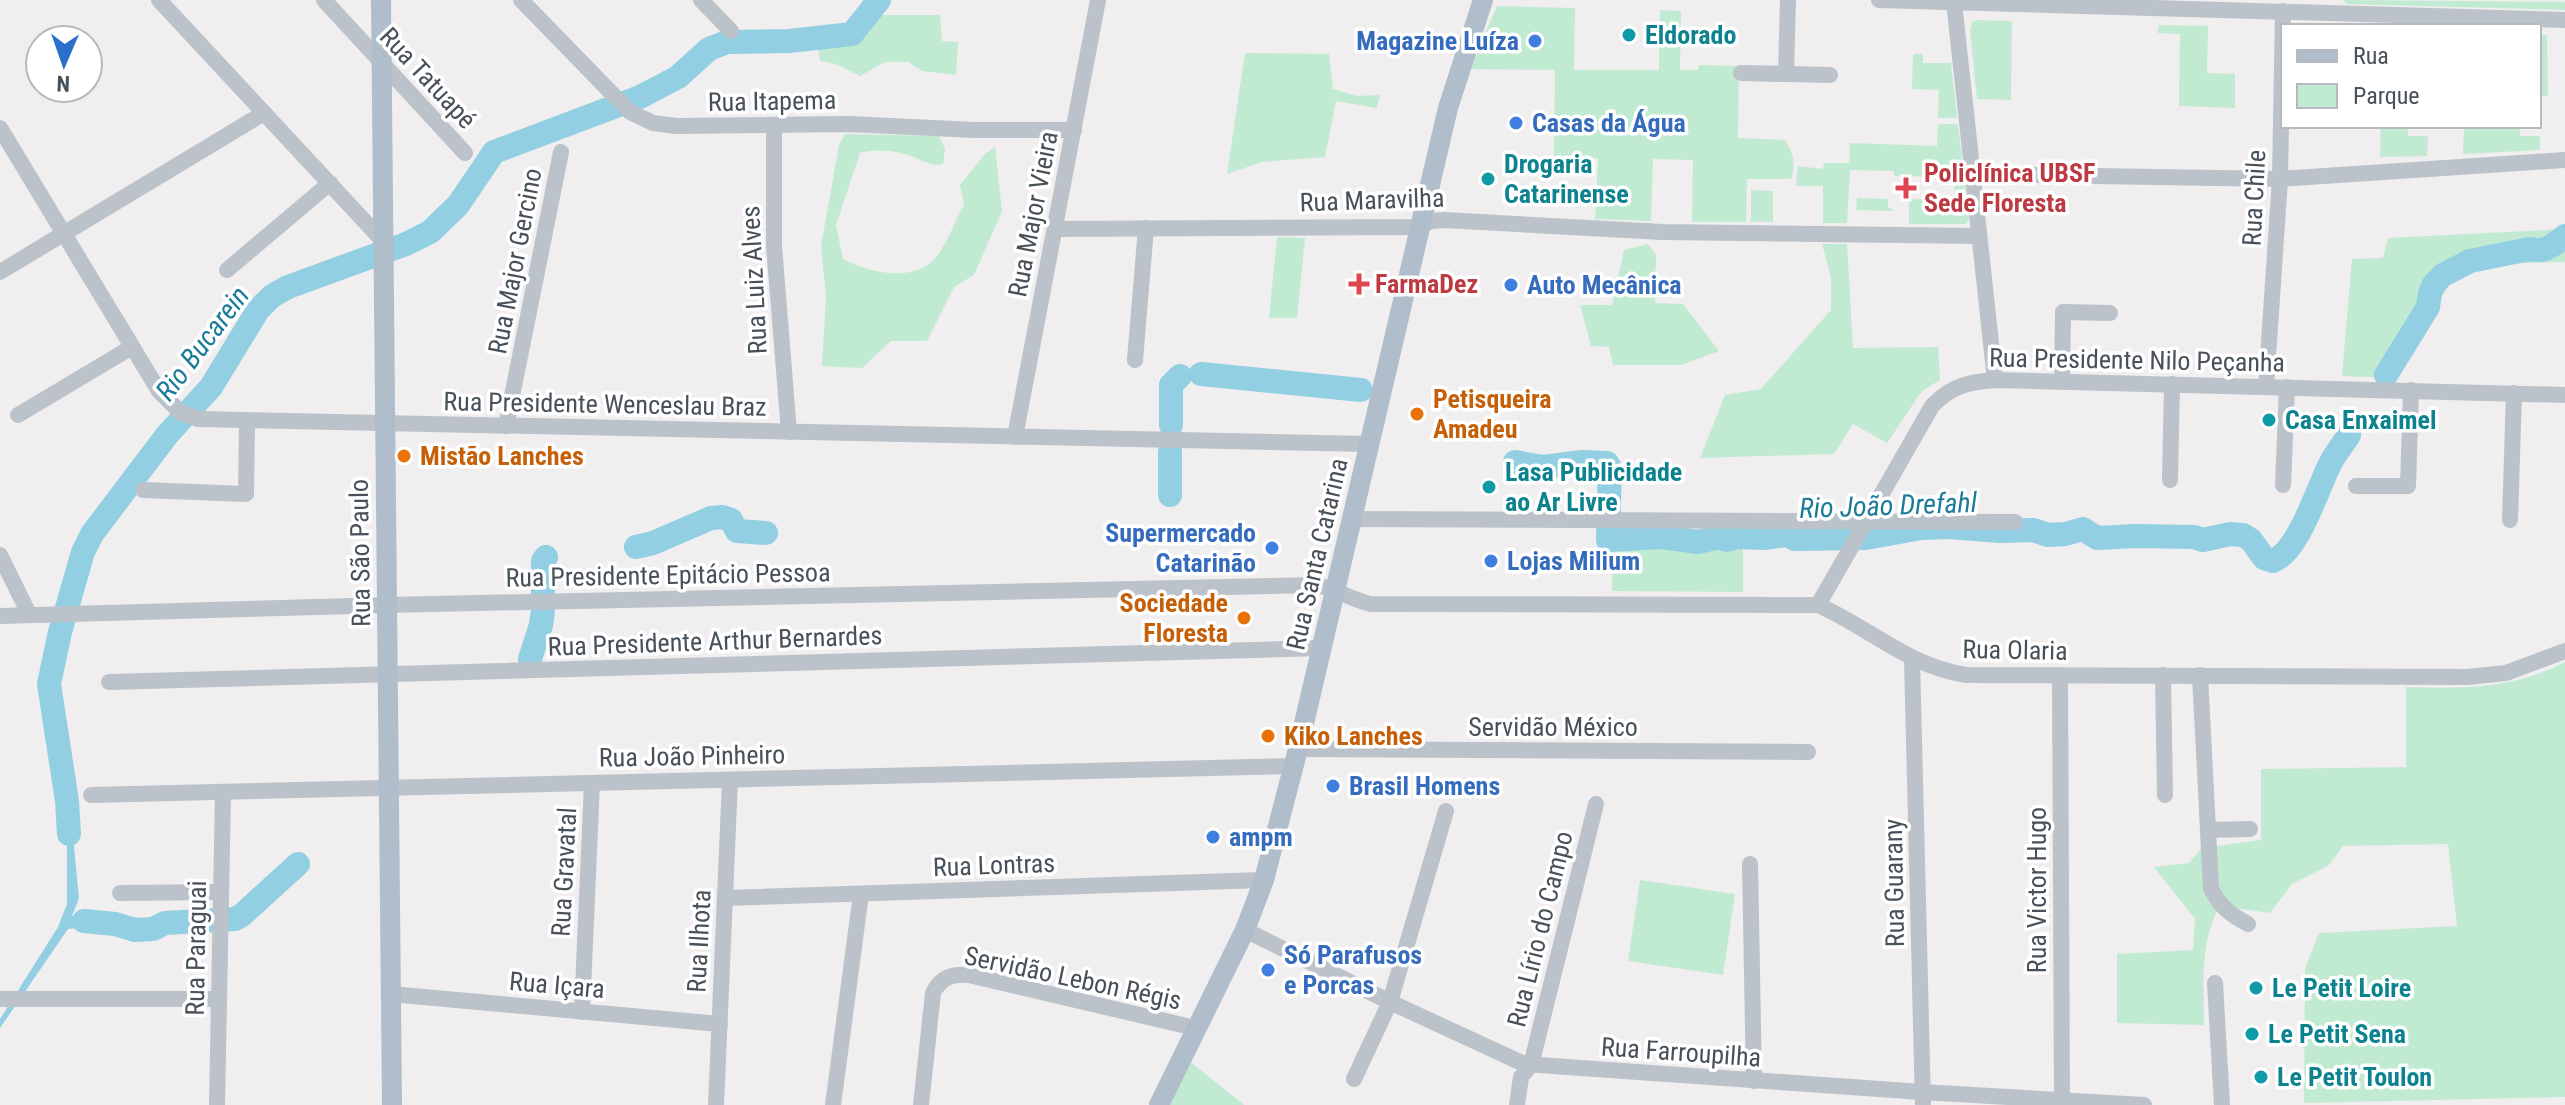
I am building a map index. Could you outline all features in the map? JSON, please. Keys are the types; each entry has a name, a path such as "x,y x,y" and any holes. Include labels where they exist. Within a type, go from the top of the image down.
{"main road":[{"name":"Rua São Paulo","path":"381,0 392,1105"},
{"name":"Rua Santa Catarina","path":"1159,1105 1245,930 1264,880 1296,758 1448,108 1483,0"}],"street":[{"path":"159,0 330,183 383,250"},
{"name":"Rua Tatuapé","path":"324,0 465,153"},
{"name":"Rua Itapema","path":"521,0 630,112 653,123 1074,130"},
{"path":"701,0 731,31"},
{"name":"Rua Major Vieira","path":"1015,437 1098,0"},
{"path":"1786,74 1788,0"},
{"path":"1879,0 2565,20"},
{"path":"1954,2 1995,380"},
{"name":"Rua Chile","path":"2283,11 2283,24"},
{"path":"1741,73 1830,75"},
{"path":"0,272 264,113"},
{"name":"Rua Chile","path":"2266,387 2281,123"},
{"name":"Rua Luiz Alves","path":"774,125 774,246 789,432"},
{"name":"Rua Presidente Wenceslau Braz","path":"0,128 159,391 185,414 206,420 1369,444"},
{"name":"Rua Major Gercino","path":"506,426 561,152"},
{"path":"1973,174 2280,179 2565,160"},
{"path":"227,270 330,183"},
{"name":"Rua Maravilha","path":"1055,229 1419,227 1431,221 1444,220 1662,232 1979,236"},
{"path":"1135,360 1146,228"},
{"path":"2062,382 2063,312 2110,313"},
{"path":"18,415 132,347"},
{"name":"Rua Presidente Nilo Peçanha","path":"1818,605 1932,406 1956,386 1995,380 2565,395"},
{"path":"2170,480 2172,384"},
{"path":"2283,485 2287,387"},
{"path":"2356,486 2408,486 2411,390"},
{"path":"2510,520 2514,393"},
{"path":"143,490 246,494 247,421"},
{"path":"1352,519 1610,521 1858,533 2015,522"},
{"path":"0,555 29,614"},
{"name":"Rua Presidente Epitácio Pessoa","path":"0,616 1317,585 1335,591"},
{"name":"Rua Olaria","path":"1335,591 1371,604 1818,605 1912,659 1947,672 1966,675 2467,677 2506,673 2565,651"},
{"name":"Rua Presidente Arthur Bernardes","path":"109,682 1322,648"},
{"name":"Rua Guarany","path":"1912,659 1923,1099"},
{"name":"Rua Victor Hugo","path":"2060,675 2062,1103"},
{"path":"2163,675 2165,795"},
{"path":"2200,675 2211,888 2216,900 2230,915 2248,924"},
{"name":"Servidão México","path":"1296,758 1808,752"},
{"name":"Rua João Pinheiro","path":"91,795 730,780 1296,758"},
{"name":"Rua Ilhota","path":"716,1105 730,780"},
{"name":"Rua Gravatal","path":"582,1012 592,783"},
{"name":"Rua Paraguai","path":"217,1105 223,792"},
{"name":"Rua Lírio do Campo","path":"1517,1105 1521,1077 1531,1065 1596,804"},
{"path":"1354,1079 1390,1002 1446,811"},
{"path":"2209,830 2250,829"},
{"path":"1750,864 1754,1081"},
{"name":"Rua Lontras","path":"725,898 1264,880"},
{"path":"120,893 221,892"},
{"path":"833,1105 861,894"},
{"name":"Rua Farroupilha","path":"1245,930 1390,1002 1515,1061 1531,1065 1754,1081 1923,1099 2144,1105"},
{"name":"Servidão Lebon Régis","path":"921,1105 933,993 949,976 969,975 1195,1028"},
{"path":"2215,983 2222,1105"},
{"name":"Rua Içara","path":"391,994 720,1024"},
{"path":"0,999 219,999"}],"green space":[{"path":"2343,0 2565,2 2565,10 2347,4"},
{"path":"1497,6 1575,8 1574,70 1659,70 1660,10 1681,11 1680,70 1698,70 1699,65 1739,66 1738,138 1785,140 1793,159 1791,179 1747,179 1746,222 1692,222 1693,160 1653,159 1651,221 1595,219 1598,158 1554,156 1555,70 1470,69"},
{"path":"877,15 940,15 942,41 958,42 956,75 922,71 908,62 885,62 860,76 836,64 820,61 817,43 861,40"},
{"path":"2012,21 2011,100 1977,99 1970,30 1972,22"},
{"path":"2159,25 2208,26 2207,73 2235,74 2235,108 2179,106 2180,34 2158,33"},
{"path":"2541,35 2547,35 2548,96 2541,96"},
{"path":"1245,53 1329,54 1333,89 1357,96 1380,95 1377,108 1336,101 1325,157 1262,162 1227,174"},
{"path":"1913,54 1923,54 1923,63 1951,63 1957,118 1938,118 1939,90 1912,89"},
{"path":"1938,124 1958,124 1969,220 1966,224 1909,224 1909,199 1932,200 1933,210 1954,210 1955,177 1894,176 1894,171 1850,170 1847,223 1823,223 1823,186 1796,186 1798,166 1823,169 1824,163 1849,163 1850,143 1937,146"},
{"path":"2381,128 2408,128 2408,136 2428,136 2427,156 2380,157"},
{"path":"2464,128 2520,128 2520,136 2540,136 2540,150 2463,154"},
{"path":"845,134 939,136 945,149 943,164 939,165 889,151 860,153 836,225 843,259 879,272 892,273 906,273 929,264 942,249 964,204 960,185 985,154 995,147 1002,211 974,275 954,287 927,341 891,341 862,368 822,366 826,296 821,246 839,145"},
{"path":"1751,190 1773,191 1773,222 1751,222"},
{"path":"1857,198 1888,199 1888,208 1893,211 1856,210"},
{"path":"2565,229 2565,262 2478,264 2457,272 2392,378 2342,376 2352,259 2383,258 2388,238"},
{"path":"1277,237 1305,238 1297,318 1269,318"},
{"path":"1648,244 1656,255 1655,303 1683,304 1719,351 1681,365 1613,365 1609,347 1591,346 1580,305 1612,305 1624,250"},
{"path":"1822,244 1847,244 1853,348 1938,347 1940,380 1922,391 1887,443 1853,424 1834,454 1700,458 1725,395 1761,389 1831,310 1831,278"},
{"path":"1598,532 1743,533 1743,592 1612,591 1612,568 1598,568"},
{"path":"2565,662 2565,1097 2304,1103 2305,969 2319,933 2457,926 2448,844 2343,846 2329,865 2292,884 2270,913 2220,906 2206,949 2204,1025 2117,1023 2117,954 2193,950 2195,919 2154,867 2189,863 2202,848 2261,840 2261,769 2406,767 2406,687 2447,688 2507,682 2527,678"},
{"path":"1640,880 1735,894 1723,975 1628,961"},
{"path":"1188,1060 1244,1105 1168,1105"}],"water":[{"path":"67,801 79,898 72,916 115,924 68,929 0,1028 0,1019 58,927 67,904"}],"waterway":[{"name":"Rio Bucarein","path":"69,834 49,684 83,552 92,534 167,435 211,387 258,310 272,296 288,287 406,244 430,232 458,205 494,152 640,97 678,77 709,49 727,42 789,41 852,34 879,0"},
{"name":"Rio João Drefahl","path":"2386,375 2428,307 2434,284 2443,275 2470,261 2545,249 2565,236"},
{"name":"Rio João Drefahl","path":"1201,374 1361,390"},
{"name":"Rio João Drefahl","path":"1171,425 1171,385 1180,376"},
{"name":"Rio João Drefahl","path":"1515,462 1543,467 1582,462 1607,463 1610,468 1608,540 1661,537 1698,542 1719,537 1727,540 1788,535 1795,539 1866,538 1921,528 1949,527 2033,530 2048,535 2083,529 2097,538 2194,537 2203,540 2230,534 2243,535 2251,540 2264,558 2273,561 2291,545 2299,532 2331,462 2349,435"},
{"name":"Rio João Drefahl","path":"1170,452 1170,495"},
{"name":"Rio João Drefahl","path":"636,547 653,543 711,518 731,520 737,531 766,533"},
{"path":"1607,565 1608,540"},
{"name":"Rio João Drefahl","path":"543,595 543,561 546,557"},
{"name":"Rio João Drefahl","path":"530,659 543,611"},
{"name":"Rio João Drefahl","path":"84,921 115,924 135,930 153,929 165,923 235,919 298,864"}],"place":[{"name":"Eldorado","path":"1629,35"},
{"name":"Magazine Luíza","path":"1535,41"},
{"name":"Casas da Água","path":"1516,123"},
{"name":"Drogaria Catarinense","path":"1488,179"},
{"name":"Policlínica UBSF Sede Floresta","path":"1906,188"},
{"name":"FarmaDez","path":"1359,284"},
{"name":"Auto Mecânica","path":"1511,285"},
{"name":"Petisqueira Amadeu","path":"1417,414"},
{"name":"Casa Enxaimel","path":"2269,420"},
{"name":"Mistão Lanches","path":"404,456"},
{"name":"Lasa Publicidade ao Ar Livre","path":"1489,487"},
{"name":"Supermercado Catarinão","path":"1272,548"},
{"name":"Lojas Milium","path":"1491,561"},
{"name":"Sociedade Floresta","path":"1244,618"},
{"name":"Kiko Lanches","path":"1268,736"},
{"name":"Brasil Homens","path":"1333,786"},
{"name":"ampm","path":"1213,837"},
{"name":"Só Parafusos e Porcas","path":"1268,970"},
{"name":"Le Petit Loire","path":"2256,988"},
{"name":"Le Petit Sena","path":"2252,1034"},
{"name":"Le Petit Toulon","path":"2261,1077"}]}
